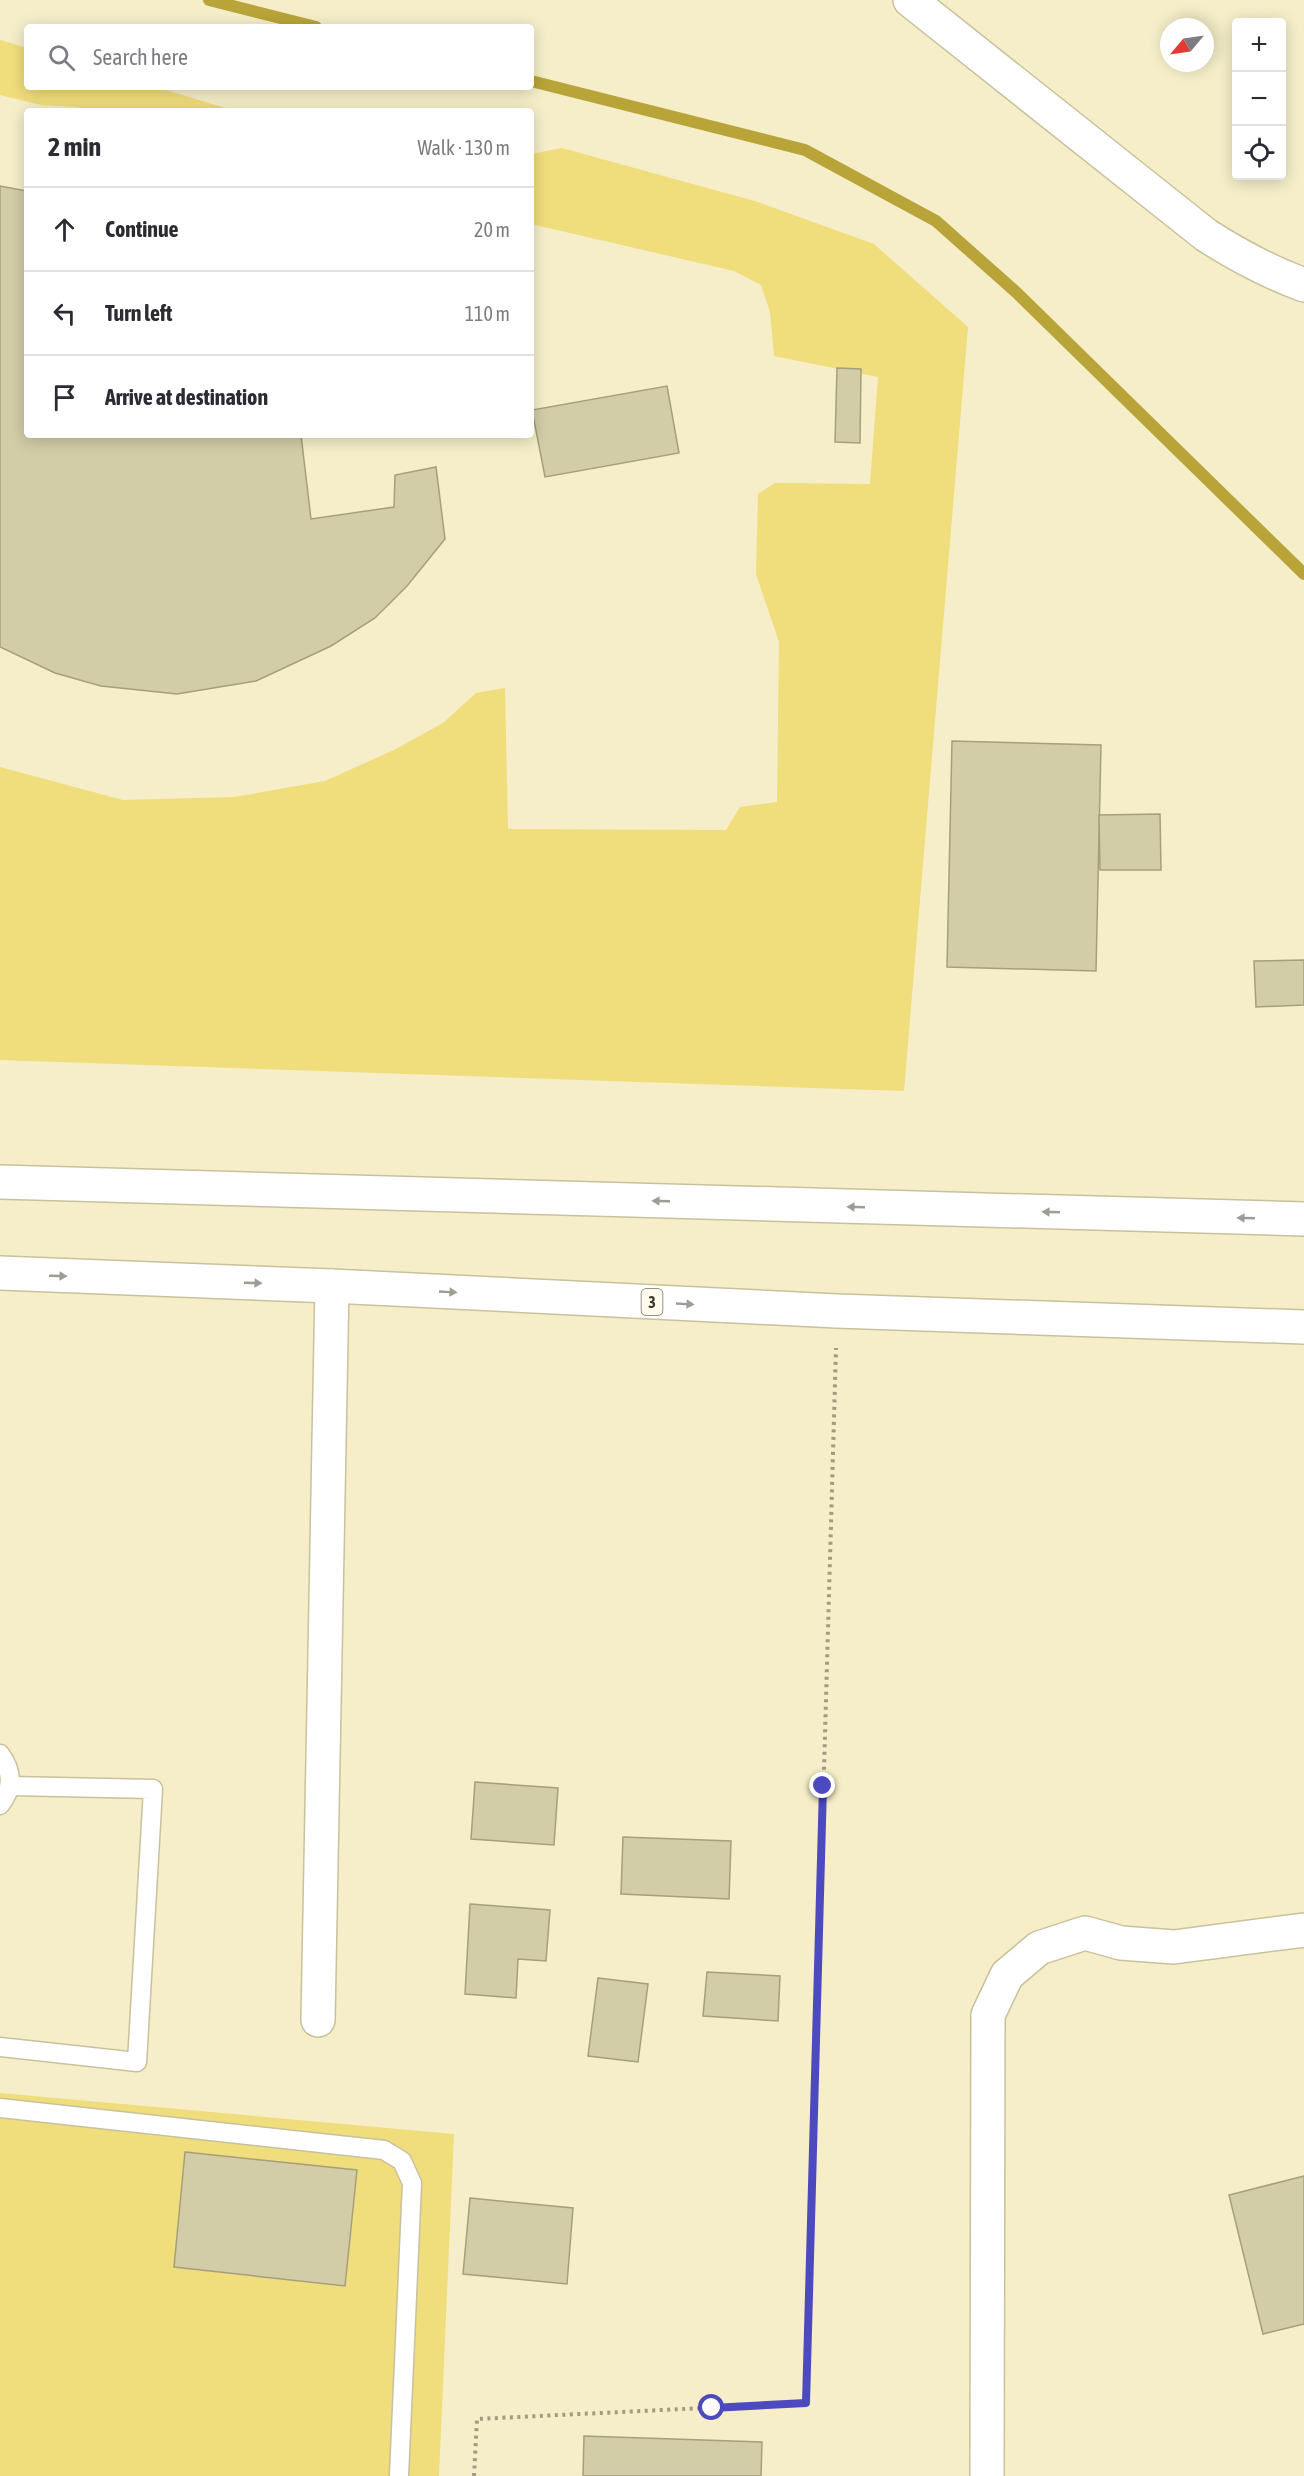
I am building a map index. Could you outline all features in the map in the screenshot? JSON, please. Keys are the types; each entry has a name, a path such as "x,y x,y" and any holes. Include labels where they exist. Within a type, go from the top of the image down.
{"main road":[{"path":"910,0 1206,235 1240,256 1304,285"},
{"path":"0,1182 1304,1219"},
{"name":"3","path":"0,1274 332,1286 837,1311 1304,1327"},
{"path":"318,2020 332,1286"},
{"path":"987,2476 988,2015 1007,1975 1039,1948 1085,1933 1121,1943 1174,1947 1304,1930"}],"lane":[{"path":"0,1754 7,1762 10,1786 7,1796 0,1805"},
{"path":"0,2047 137,2062 153,1789 10,1786"},
{"path":"0,2108 384,2150 402,2161 412,2183 399,2476"}],"path":[{"path":"474,2476 477,2419 806,2403 837,1311"}],"shaded area":[{"path":"0,40 24,47 24,90 166,90 226,108 82,108 41,105 0,95"},
{"path":"562,148 758,202 874,244 968,327 904,1091 0,1060 0,767 123,800 234,797 325,781 396,749 443,723 476,693 505,688 508,829 726,830 740,807 777,802 779,642 756,574 758,494 775,483 870,484 878,377 774,356 770,312 761,285 734,271 534,225 534,153"},
{"path":"0,2093 454,2134 439,2476 0,2476"}],"building":[{"path":"0,186 24,190 24,438 301,438 311,519 394,507 395,475 436,467 445,539 407,586 375,618 331,646 256,681 177,694 101,686 55,673 0,647"},
{"path":"837,368 861,369 860,443 835,442"},
{"path":"667,386 679,453 545,477 534,410"},
{"path":"952,741 1101,745 1096,971 947,967"},
{"path":"1160,814 1161,870 1100,870 1099,815"},
{"path":"1304,960 1304,1005 1256,1007 1254,961"},
{"path":"475,1782 558,1788 554,1845 471,1839"},
{"path":"623,1837 731,1841 729,1899 621,1894"},
{"path":"470,1904 550,1910 546,1961 518,1959 516,1998 465,1994"},
{"path":"707,1972 780,1976 778,2021 703,2016"},
{"path":"598,1978 648,1984 638,2062 588,2056"},
{"path":"185,2152 357,2170 345,2286 174,2267"},
{"path":"1304,2176 1304,2324 1263,2334 1229,2195"},
{"path":"470,2198 573,2208 567,2284 463,2274"},
{"path":"584,2436 762,2442 761,2476 583,2476"}],"waterway":[{"path":"209,0 304,24"},
{"path":"534,82 805,150 936,221 1017,293 1304,574"}],"route":[{"path":"712,2408 806,2403 823,1786"}]}
